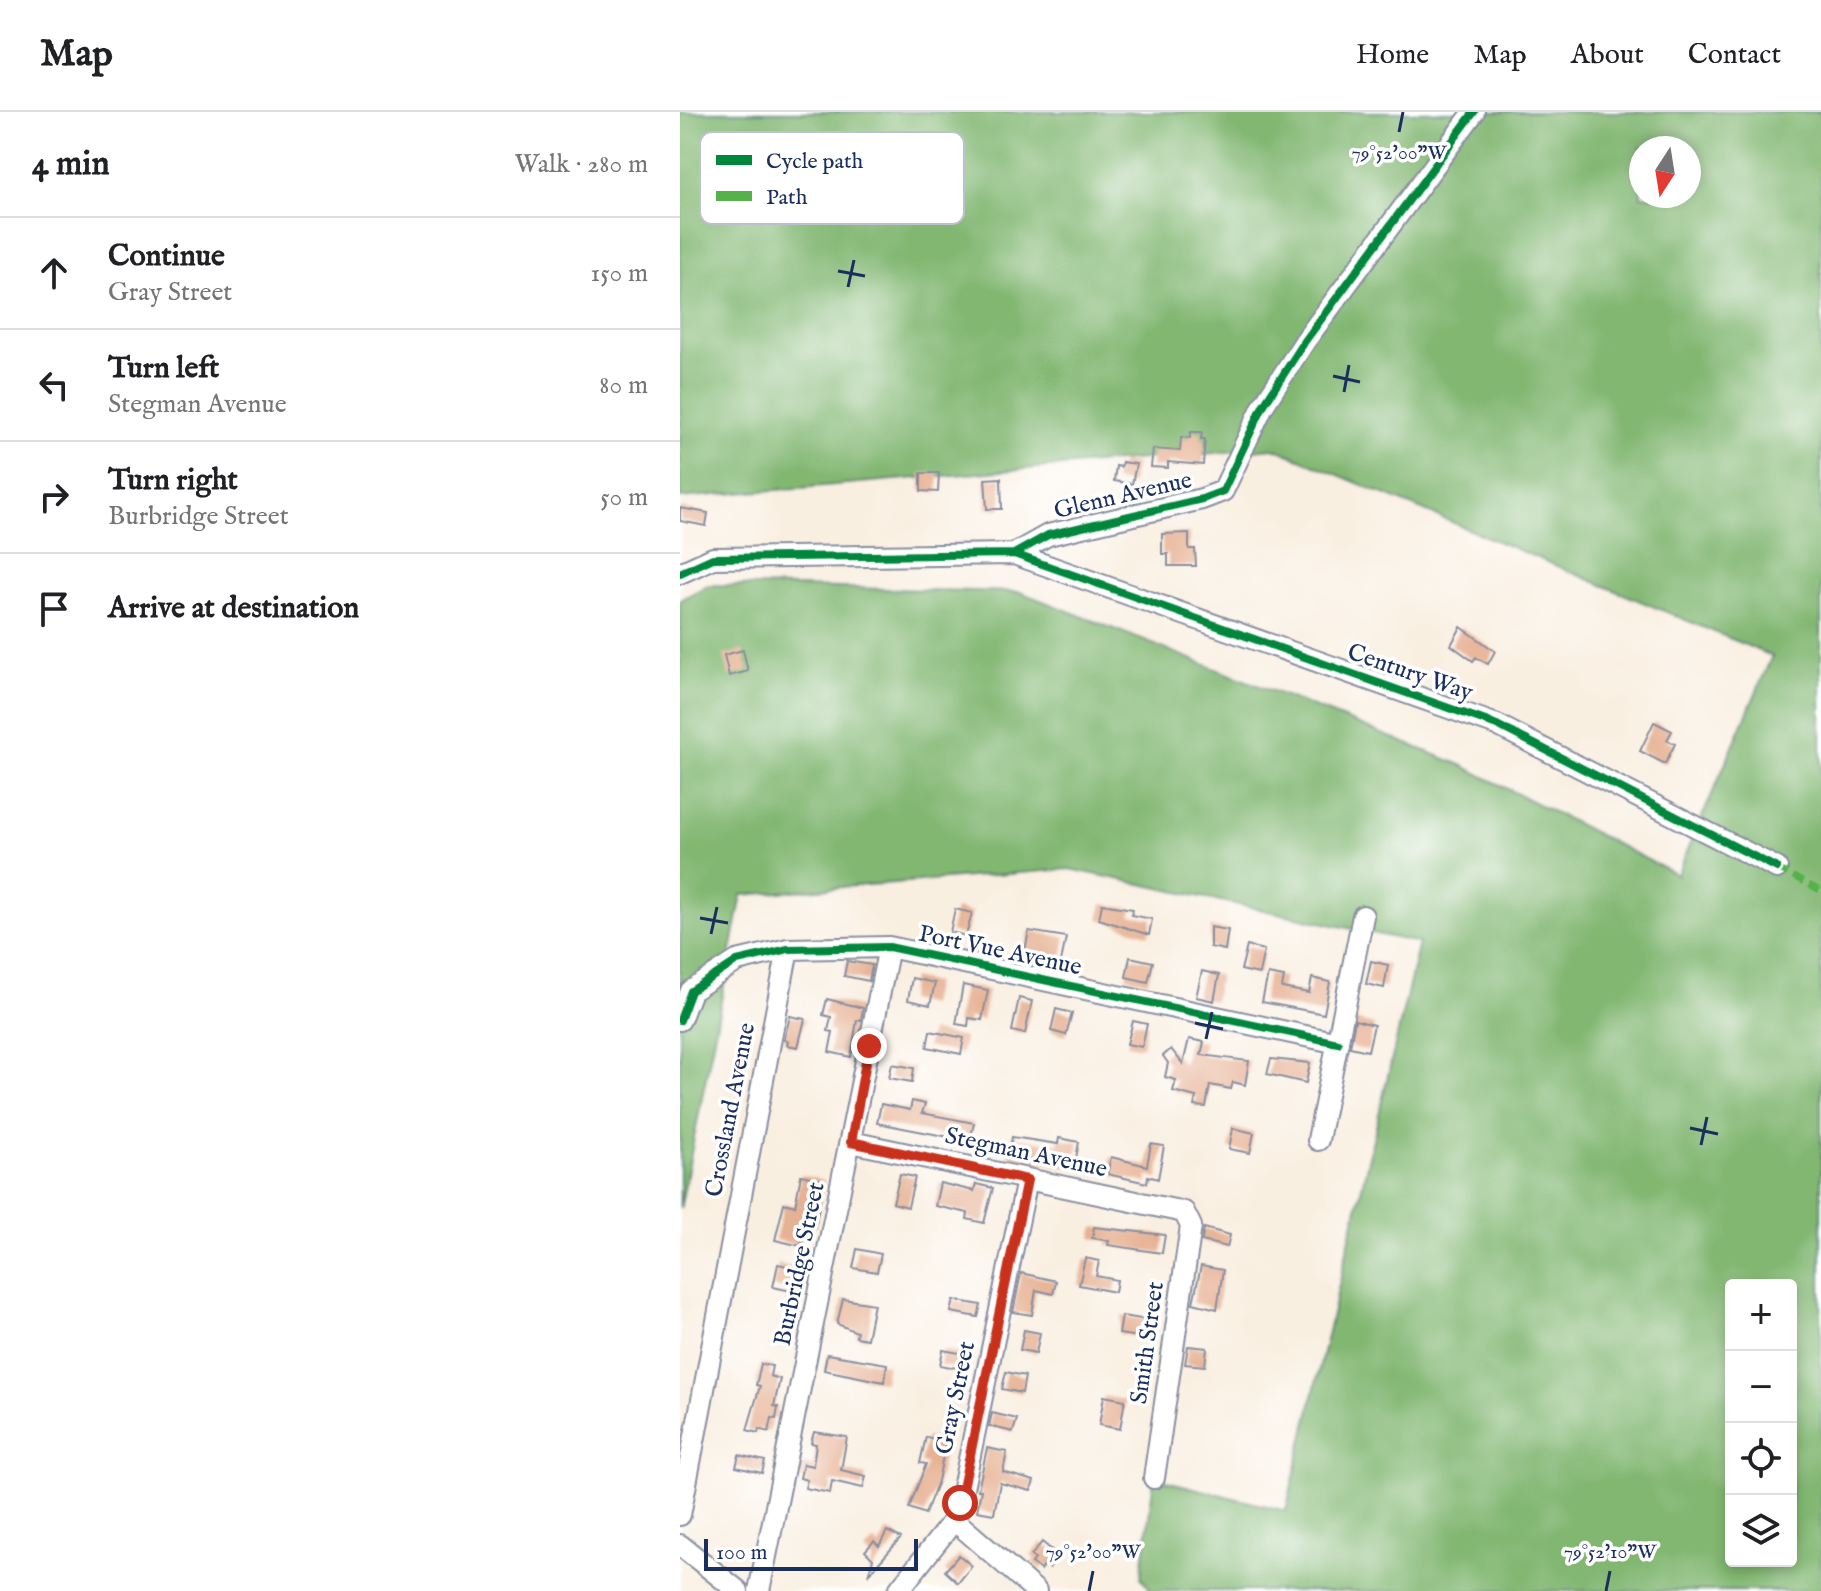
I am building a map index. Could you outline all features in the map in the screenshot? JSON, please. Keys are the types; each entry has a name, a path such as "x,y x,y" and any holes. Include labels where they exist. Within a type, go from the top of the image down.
{"street":[{"name":"Glenn Avenue","path":"680,573 713,558 1014,554 1048,535 1202,499 1223,491 1263,406 1305,341 1474,112"},
{"name":"Century Way","path":"1014,554 1497,725 1777,868"},
{"path":"1318,1140 1363,916"},
{"name":"Port Vue Avenue","path":"680,1020 691,991 737,961 788,949 889,947 1338,1043"},
{"name":"Burbridge Street","path":"759,1591 889,947"},
{"name":"Crossland Avenue","path":"680,1515 788,949"},
{"name":"Stegman Avenue","path":"851,1142 1184,1212 1189,1216"},
{"name":"Gray Street","path":"954,1520 1027,1180"},
{"name":"Smith Street","path":"1154,1478 1191,1226 1189,1216"},
{"path":"898,1591 954,1520 1036,1591"},
{"path":"680,1545 738,1591"}],"green space":[{"path":"680,112 1821,112 1821,1591 1152,1591 1141,1578 1154,1478 1286,1511 1419,943 1070,869 742,895 680,1209 680,600 708,585 1020,592 1461,765 1677,875 1772,656 1274,448 680,498"}],"building":[{"path":"1191,432 1202,432 1201,439 1205,439 1203,465 1168,462 1168,468 1151,467 1153,449 1180,451 1181,437 1190,438"},
{"path":"1122,462 1136,464 1132,484 1114,481 1116,466 1121,467"},
{"path":"921,473 939,473 938,492 921,491"},
{"path":"1001,478 1002,509 987,509 985,479"},
{"path":"680,508 708,513 706,526 680,521"},
{"path":"1189,533 1189,549 1195,549 1196,566 1168,566 1168,554 1162,554 1162,534"},
{"path":"1461,627 1495,651 1488,664 1476,657 1473,661 1451,645"},
{"path":"743,650 748,671 729,676 724,655"},
{"path":"1654,722 1672,731 1667,740 1675,744 1665,764 1640,751"},
{"path":"1102,904 1133,909 1131,915 1152,919 1149,935 1099,919"},
{"path":"955,909 972,913 966,936 950,932"},
{"path":"1210,927 1228,930 1225,950 1210,947"},
{"path":"1029,931 1066,937 1060,967 1024,955"},
{"path":"1247,946 1264,950 1259,974 1241,970"},
{"path":"1130,957 1153,962 1148,982 1126,977"},
{"path":"847,961 872,965 869,981 844,976"},
{"path":"1371,961 1388,965 1384,988 1366,984"},
{"path":"1202,971 1219,975 1214,1001 1196,997"},
{"path":"1268,974 1284,977 1282,988 1309,993 1312,978 1330,982 1324,1014 1262,1002"},
{"path":"912,978 935,983 930,1005 908,1000"},
{"path":"963,985 988,990 982,1020 969,1018 968,1026 956,1024"},
{"path":"1019,998 1032,1001 1025,1034 1012,1031"},
{"path":"827,999 863,1008 861,1020 857,1020 851,1057 829,1052 833,1032 828,1031 831,1017 823,1015"},
{"path":"1056,1009 1072,1013 1066,1035 1051,1031"},
{"path":"790,1016 805,1019 798,1047 787,1045 788,1041 784,1040"},
{"path":"1355,1020 1374,1025 1368,1051 1350,1047"},
{"path":"1133,1021 1147,1024 1142,1047 1127,1044"},
{"path":"930,1031 964,1038 961,1054 927,1047"},
{"path":"1189,1039 1204,1042 1201,1055 1249,1061 1245,1085 1233,1082 1231,1089 1210,1085 1206,1107 1194,1106 1196,1097 1173,1091 1176,1080 1165,1077 1168,1063 1163,1056 1171,1049 1183,1064"},
{"path":"1271,1059 1310,1063 1306,1083 1267,1074"},
{"path":"892,1064 914,1068 912,1082 889,1078"},
{"path":"912,1101 925,1104 922,1113 974,1123 970,1141 877,1123 881,1104 910,1110"},
{"path":"1233,1128 1254,1133 1250,1153 1229,1149"},
{"path":"1012,1137 1058,1144 1059,1138 1079,1142 1074,1169 1008,1157"},
{"path":"1151,1144 1164,1146 1158,1179 1148,1176 1147,1183 1107,1174 1111,1157 1147,1166"},
{"path":"900,1174 915,1177 908,1207 893,1203"},
{"path":"801,1175 824,1180 815,1227 805,1225 801,1246 775,1240 784,1203 795,1206"},
{"path":"940,1183 974,1191 976,1184 993,1188 984,1223 967,1219 968,1213 935,1206"},
{"path":"1094,1227 1165,1235 1162,1253 1108,1245 1109,1241 1092,1238"},
{"path":"1204,1228 1230,1235 1227,1247 1202,1241"},
{"path":"857,1249 881,1254 877,1272 853,1268"},
{"path":"1085,1258 1099,1261 1096,1276 1117,1280 1115,1292 1079,1285"},
{"path":"778,1264 801,1269 796,1292 773,1287"},
{"path":"1201,1266 1223,1270 1217,1309 1193,1303"},
{"path":"1021,1273 1056,1281 1053,1294 1036,1290 1032,1315 1013,1312"},
{"path":"843,1299 874,1304 867,1339 856,1337 857,1332 837,1324"},
{"path":"954,1300 981,1305 978,1317 951,1312"},
{"path":"1122,1316 1148,1320 1145,1338 1119,1334"},
{"path":"1024,1330 1040,1333 1036,1353 1020,1350"},
{"path":"1188,1346 1207,1348 1205,1366 1185,1364"},
{"path":"943,1350 965,1354 962,1369 940,1365"},
{"path":"827,1354 887,1364 884,1382 824,1370"},
{"path":"761,1364 772,1366 770,1376 780,1379 774,1406 778,1407 776,1419 772,1418 769,1432 759,1429 758,1433 747,1430 760,1386 756,1385"},
{"path":"1006,1372 1025,1376 1022,1393 1002,1389"},
{"path":"1104,1396 1125,1400 1120,1429 1099,1425"},
{"path":"992,1413 1017,1419 1013,1432 989,1426"},
{"path":"814,1432 847,1437 841,1470 866,1476 863,1488 832,1481 830,1493 805,1488 807,1480 800,1478 803,1464 813,1466 816,1444 811,1443"},
{"path":"926,1437 946,1441 938,1481 925,1514 909,1508 926,1464 920,1463"},
{"path":"987,1448 1007,1452 1003,1472 1034,1481 1031,1491 1000,1483 994,1514 977,1511"},
{"path":"739,1455 765,1461 762,1473 736,1467"},
{"path":"887,1531 901,1538 868,1575 873,1559 865,1551 874,1541 879,1546"},
{"path":"1042,1542 1059,1556 1049,1568 1045,1564 1041,1570 1032,1563 1035,1559 1031,1556"},
{"path":"959,1555 972,1566 958,1583 945,1571"}],"marked path":[{"path":"1777,868 1821,891"}],"cycle path":[{"path":"680,573 713,558 1014,554 1048,535 1202,499 1223,491 1263,406 1305,341 1474,112"},
{"path":"1014,554 1497,725 1777,868"},
{"path":"680,1020 691,991 737,961 788,949 889,947 1338,1043"}],"route":[{"path":"869,1046 851,1142 1027,1180 960,1503"}]}
